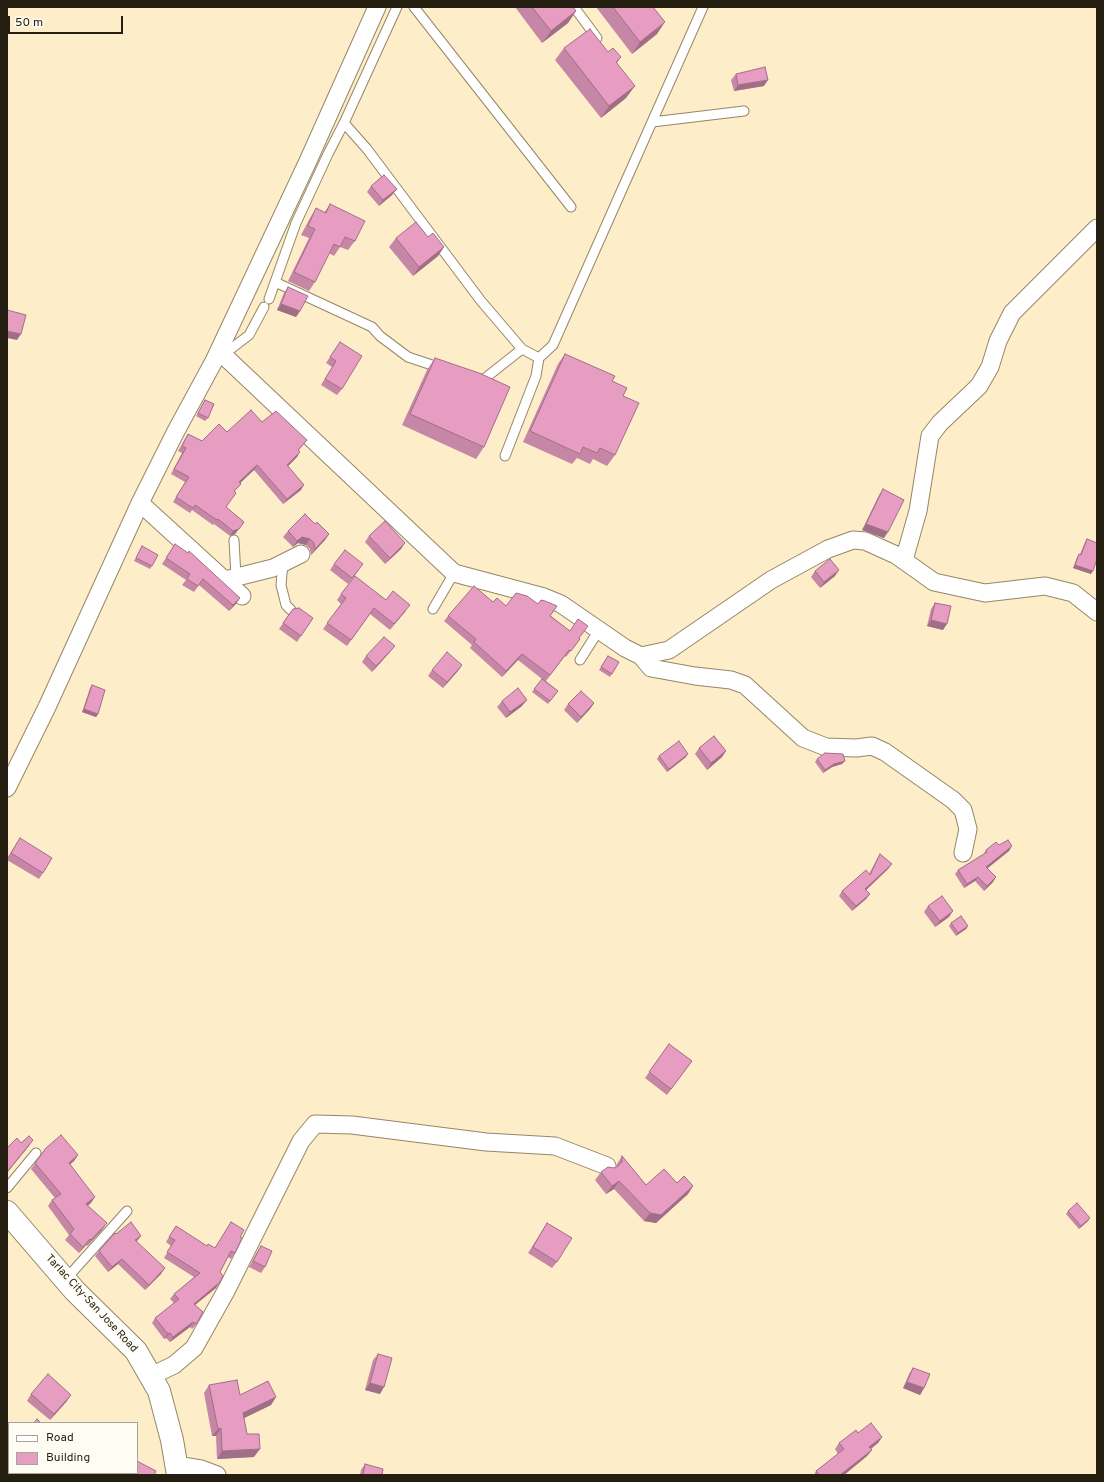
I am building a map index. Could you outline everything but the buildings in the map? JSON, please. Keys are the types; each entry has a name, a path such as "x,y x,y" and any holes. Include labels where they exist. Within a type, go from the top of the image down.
{"main road":[{"name":"Tarlac City-San Jose Road","path":"7,1212 76,1291 136,1351 159,1391 172,1440 177,1470"}],"street":[{"path":"7,788 47,707 140,503 176,431 221,353 377,7"},
{"path":"904,560 918,511 930,436 940,423 979,386 990,367 998,341 1012,313 1097,228"},
{"path":"221,353 454,573 544,597 561,604 625,648 641,656 652,668 695,676 731,680 745,685 803,738 826,747 856,748 872,746 885,752 953,800 964,810 968,829 963,853"},
{"path":"140,503 230,578 242,596"},
{"path":"641,656 669,650 771,580 828,549 853,540 865,541 896,555 934,582 985,593 1045,586 1073,593 1097,612"},
{"path":"230,578 273,568 300,554"},
{"path":"150,1376 174,1365 194,1348 229,1284 301,1141 315,1124 352,1125 486,1142 555,1146 607,1166"},
{"path":"177,1470 202,1469 217,1475"}],"lane":[{"path":"221,353 249,334 267,303 296,223 397,7"},
{"path":"414,7 571,207"},
{"path":"574,7 601,44"},
{"path":"505,456 536,376 539,358 553,345 703,7"},
{"path":"652,122 744,111"},
{"path":"344,123 367,149 481,301 522,349 539,358"},
{"path":"275,282 372,327 380,336 408,357 452,372"},
{"path":"465,377 471,379 484,379 522,349"},
{"path":"230,578 234,540"},
{"path":"283,563 281,584 286,605 291,610"},
{"path":"433,609 454,573"},
{"path":"580,660 599,630"},
{"path":"7,1188 36,1153"},
{"path":"66,1279 127,1211"}]}
